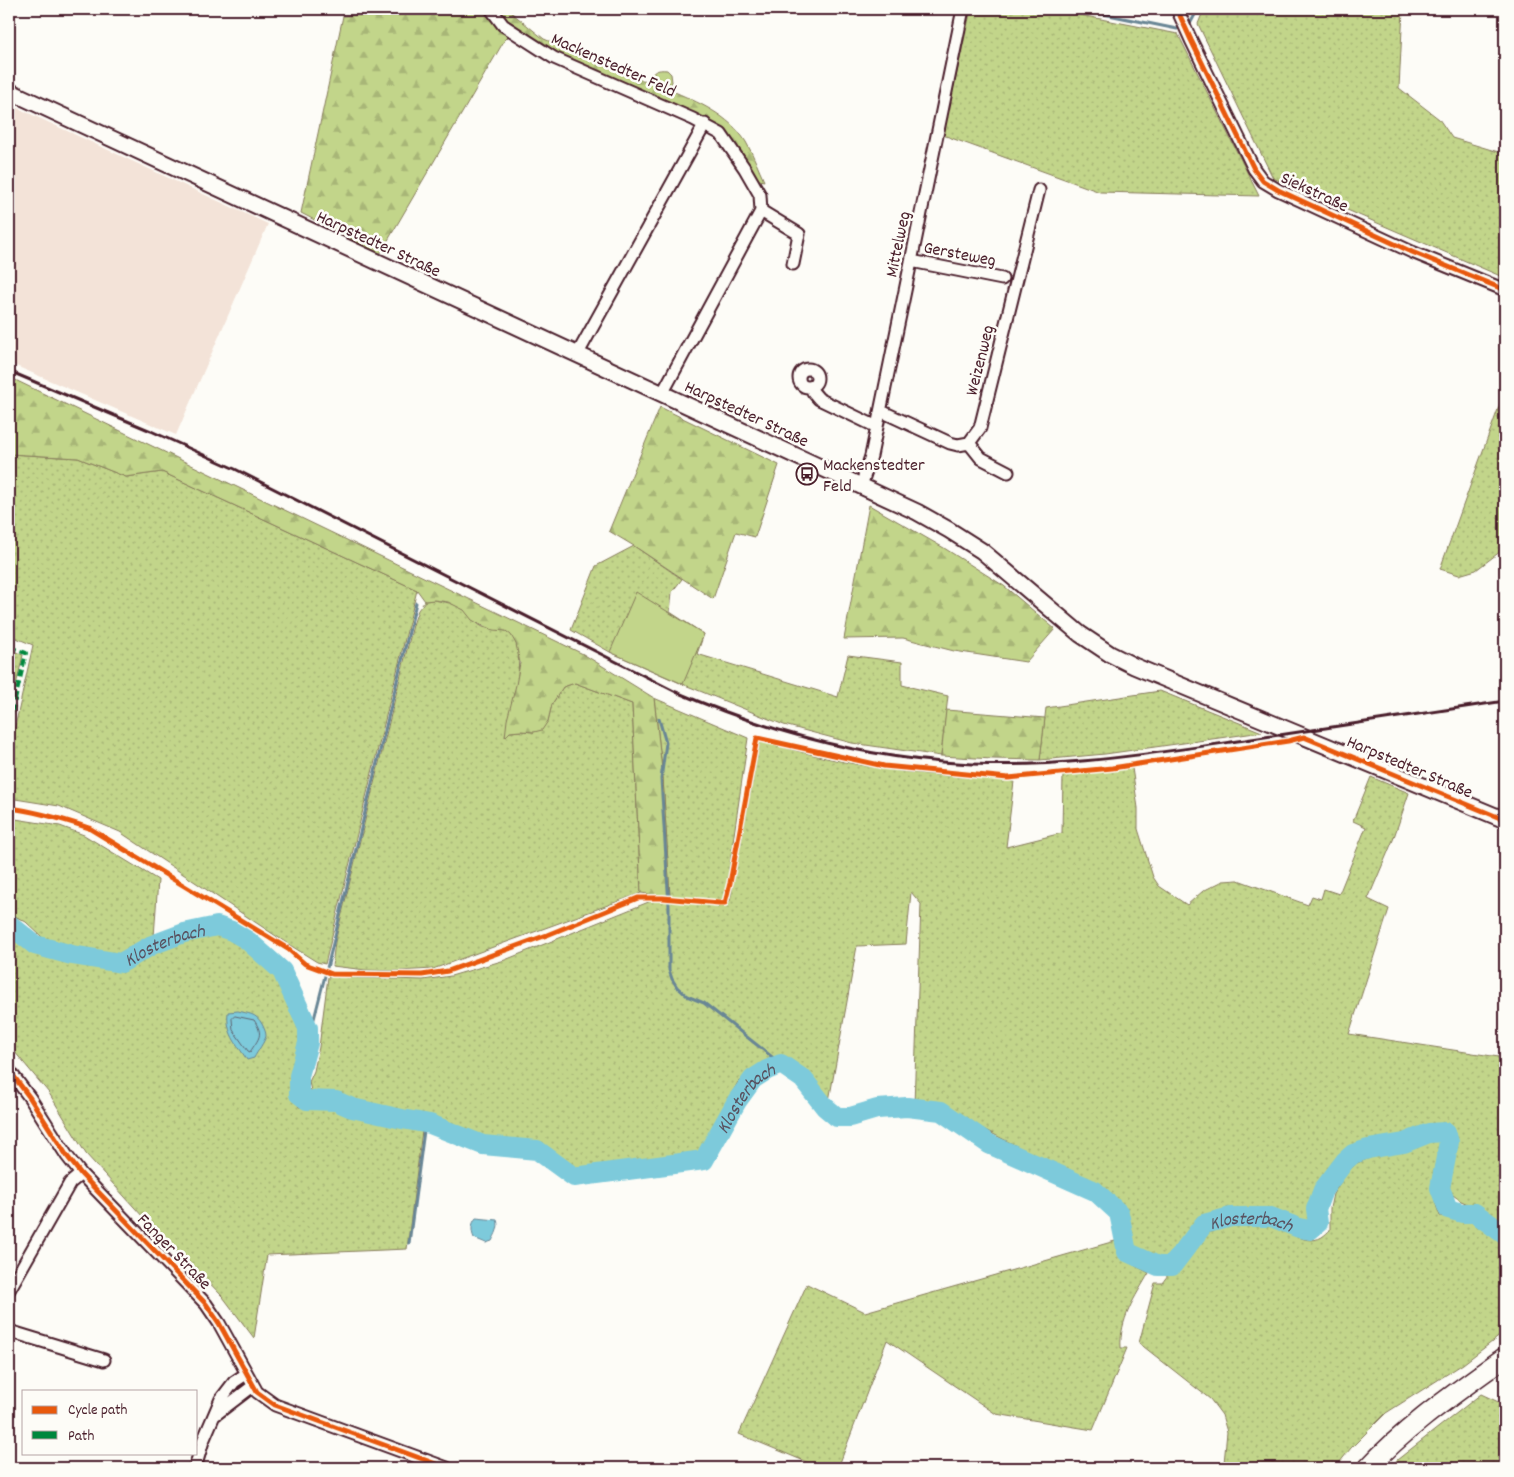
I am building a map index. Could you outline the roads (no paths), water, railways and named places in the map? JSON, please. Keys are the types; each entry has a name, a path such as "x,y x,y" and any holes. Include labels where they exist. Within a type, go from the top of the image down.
{"main road":[{"path":"1368,1468 1384,1450 1416,1422 1505,1357"}],"street":[{"name":"Mackenstedter Feld","path":"491,9 502,25 554,58 705,124 721,134 760,195 761,211"},
{"name":"Mittelweg","path":"861,486 872,456 963,9"},
{"name":"Siekstraße","path":"1177,9 1251,161 1263,181 1278,190 1412,252 1505,290"},
{"name":"Harpstedter Straße","path":"9,91 917,512 982,551 1080,634 1110,654 1134,666 1505,820"},
{"path":"577,355 705,124"},
{"name":"Weizenweg","path":"969,443 980,428 1039,190"},
{"path":"662,394 761,211 799,234 793,264"},
{"name":"Gersteweg","path":"911,262 1002,279"},
{"path":"811,386 812,392 819,399 877,427"},
{"path":"881,411 950,443 969,443 981,458 1008,472"},
{"name":"Fanger Straße","path":"9,1070 81,1174 206,1304 261,1397 275,1405 447,1468"},
{"path":"9,1290 70,1183 81,1174"},
{"path":"9,1331 104,1360"},
{"path":"195,1468 203,1440 221,1399 234,1382 246,1374"},
{"path":"215,1415 253,1386"}],"water":[{"path":"238,1011 252,1014 262,1024 266,1033 264,1041 254,1058 247,1060 230,1032 228,1012"},
{"path":"476,1218 497,1220 498,1228 492,1241 486,1243 474,1238 472,1228"}],"waterway":[{"path":"1079,9 1177,29"},
{"path":"1191,22 1198,9"},
{"path":"308,1028 314,1019 329,960 416,603"},
{"path":"659,719 666,743 661,779 669,906 669,970 672,979 677,987 687,996 704,1003 781,1064"},
{"name":"Klosterbach","path":"9,924 35,945 72,955 121,963 152,945 184,933 217,926 232,931 246,939 282,971 308,1028 308,1043 299,1076 299,1094 307,1100 336,1101 352,1108 430,1124 483,1145 537,1150 574,1177 704,1160 737,1101 753,1079 781,1064 803,1079 825,1107 837,1117 850,1117 877,1109 907,1107 941,1111 989,1144 1095,1191 1119,1213 1127,1252 1158,1266 1172,1266 1204,1224 1231,1217 1271,1217 1299,1228 1310,1230 1318,1223 1316,1209 1323,1190 1345,1161 1353,1154 1368,1149 1404,1143 1429,1133 1446,1132 1449,1142 1440,1188 1448,1209 1462,1213 1475,1213 1505,1235"},
{"path":"409,1243 425,1123"}],"railway":[{"path":"9,371 235,469 676,692 773,728 839,746 873,753 942,762 980,764 1056,763 1169,751 1505,701"}],"place":[{"name":"Mackenstedter Feld","path":"807,474"}]}
